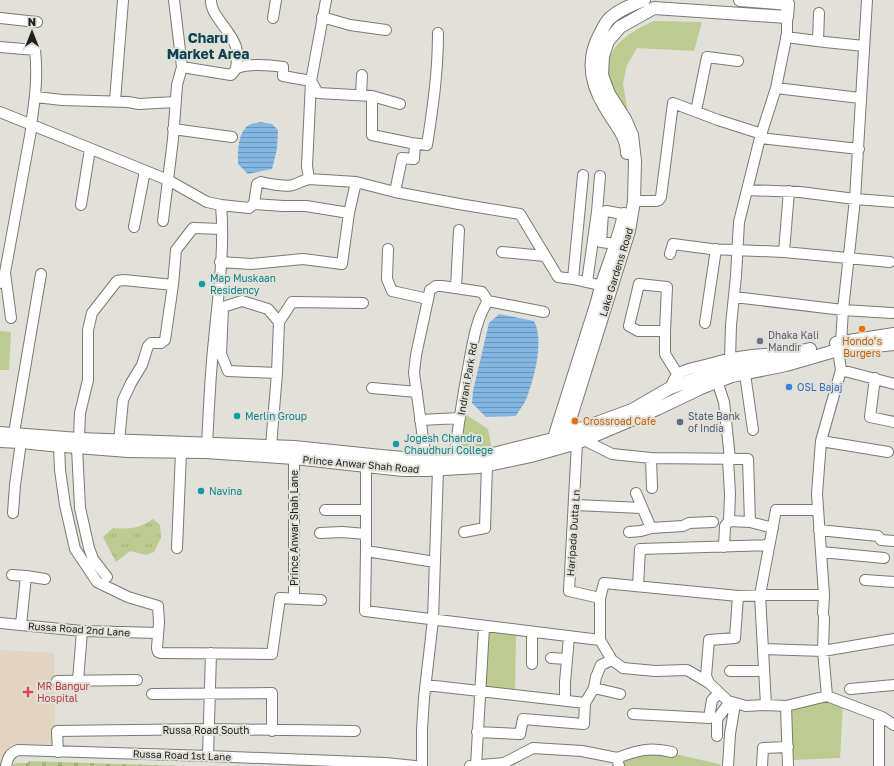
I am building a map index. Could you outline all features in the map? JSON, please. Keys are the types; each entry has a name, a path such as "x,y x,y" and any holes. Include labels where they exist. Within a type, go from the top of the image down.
{"main road":[{"name":"Lake Gardens Road","path":"556,450 565,434 606,287 621,229 627,185 627,150 622,133 606,109 594,86 591,58 596,41 608,20 621,11 644,0"},
{"path":"740,0 788,2 787,16"},
{"name":"Lake Gardens Road","path":"556,450 553,439 596,308 629,231 634,201 635,161 632,135 625,118 609,94 602,75 603,56 608,41 620,26 654,4 674,4 787,16"},
{"name":"Prince Anwar Shah Road","path":"0,441 17,438 78,443 128,451 454,460 489,455 553,439 632,410 670,388 722,369 894,334"},
{"name":"Prince Anwar Shah Road","path":"0,433 17,438 59,446 78,443 119,441 271,446 297,455 366,466 403,470 487,465 556,450 657,409 718,381 786,365 840,346 894,344"}],"street":[{"path":"115,101 123,0"},
{"path":"163,221 177,85 182,66 174,0"},
{"path":"211,0 213,11 229,32 236,47 236,69"},
{"path":"273,18 276,0"},
{"path":"309,179 307,166 311,81 326,0"},
{"path":"827,696 823,651 824,596 817,494 822,441 841,370 840,346 859,149 860,98 867,0"},
{"path":"818,41 819,13"},
{"path":"730,359 731,325 739,222 746,190 776,88 786,37 787,16"},
{"path":"322,17 350,25 386,30"},
{"path":"0,18 37,22"},
{"path":"362,76 367,96 372,135 427,145 434,103 438,64 438,34"},
{"path":"786,37 864,46"},
{"path":"0,47 35,50 36,63 36,97 4,271 4,278 0,283"},
{"path":"696,111 707,57 738,61"},
{"path":"182,66 230,75 236,69 249,66 283,66 284,76 311,81 318,93 367,96 400,104"},
{"path":"776,88 860,98"},
{"path":"36,97 62,100 115,101 139,104 175,102"},
{"path":"634,201 656,201 661,197 673,103 761,136 859,149"},
{"path":"0,112 154,176 168,180 207,202 249,208 254,204 306,206 349,213"},
{"path":"173,129 232,137"},
{"path":"394,192 402,158 414,159 415,144"},
{"path":"81,205 90,149"},
{"path":"134,227 145,171"},
{"path":"573,279 583,176"},
{"path":"586,282 597,212 600,176"},
{"path":"254,204 257,184 261,182 268,184 292,185 309,179 356,182 394,192 520,214 558,277 606,287"},
{"path":"220,262 251,264 303,259 342,264 349,213 356,182"},
{"path":"746,190 789,191 894,202"},
{"path":"784,252 789,191"},
{"path":"207,444 222,229 221,205"},
{"path":"616,244 601,242 603,213 623,214"},
{"path":"119,441 123,400 130,383 142,365 150,343 161,343 165,340 173,285 176,250 193,228 222,229"},
{"path":"456,288 459,230"},
{"path":"670,254 673,244 716,249 784,252 890,262"},
{"path":"388,249 387,279 392,291 428,299"},
{"path":"705,323 716,249"},
{"path":"502,252 545,256"},
{"path":"4,271 11,318"},
{"path":"13,513 17,438 41,274"},
{"path":"107,577 93,559 87,541 80,508 78,443 80,413 88,380 88,330 92,313 117,281 124,280 173,285"},
{"path":"665,331 638,331 629,326 639,284 666,287 665,354 678,375"},
{"path":"426,460 414,373 416,355 430,290 436,286 482,292 488,301 544,312"},
{"path":"734,297 843,310 892,313"},
{"path":"277,373 228,371 221,354 223,307 242,301 268,309 279,322"},
{"name":"Indrani Park Rd","path":"454,460 476,330 482,309 488,301"},
{"path":"271,446 277,373 279,322 292,302 364,303"},
{"path":"670,388 678,375 690,369 755,354 792,354"},
{"path":"841,370 894,384"},
{"path":"745,374 753,430"},
{"path":"875,378 870,417 894,422"},
{"path":"718,381 724,402 729,459 729,521 725,526 724,547"},
{"path":"372,388 417,392"},
{"path":"420,420 460,418"},
{"path":"580,441 612,454 651,458 748,459 750,522"},
{"name":"Haripada Dutta Ln","path":"580,441 569,591 600,598"},
{"path":"822,441 888,452"},
{"name":"Prince Anwar Shah Lane","path":"59,446 60,470 65,505 76,549 97,582 128,597 158,606 157,648 158,652 161,653 272,654 280,598 294,598 297,455"},
{"path":"177,548 182,452"},
{"path":"651,458 652,488"},
{"path":"464,532 485,528 487,465"},
{"path":"366,466 365,611 532,633 600,640"},
{"path":"422,766 422,730 433,620 438,469"},
{"path":"636,492 642,508 646,529 640,549 638,586"},
{"path":"575,506 642,508"},
{"path":"325,510 366,510"},
{"path":"766,705 760,595 776,510 818,510"},
{"path":"729,521 750,522 772,528"},
{"path":"629,532 683,526 689,523 713,522"},
{"path":"819,530 866,534 878,536 881,540 894,541"},
{"path":"320,533 342,532 366,534"},
{"path":"640,549 769,545"},
{"path":"366,551 435,562"},
{"path":"821,552 884,558"},
{"path":"12,575 44,578"},
{"path":"21,625 26,576"},
{"path":"865,580 894,582"},
{"path":"824,596 738,596 604,583 600,598 600,640 612,660 623,668 655,671 687,670 709,684 732,703 746,706 786,706 827,696 881,716 894,724"},
{"path":"709,684 706,676 709,640 735,638 738,596"},
{"path":"294,598 321,600"},
{"name":"Russa Road 2nd Lane","path":"0,623 82,631 158,634"},
{"path":"476,766 484,627"},
{"path":"78,680 82,631"},
{"path":"532,633 532,664"},
{"path":"565,701 569,637"},
{"path":"763,649 823,651 894,638"},
{"path":"208,756 211,653"},
{"path":"551,658 567,659"},
{"path":"477,732 520,734 523,719 584,724 585,703 594,688 596,677 601,665 612,660"},
{"path":"730,671 764,671"},
{"path":"57,681 137,680"},
{"path":"426,685 585,703"},
{"path":"850,689 894,685"},
{"path":"594,688 620,694"},
{"path":"152,694 272,693 272,731"},
{"path":"634,714 709,718 712,700 719,693"},
{"path":"717,736 717,719 732,703"},
{"path":"728,766 732,703"},
{"path":"786,706 788,766"},
{"path":"881,716 894,713"},
{"path":"879,766 881,716"},
{"name":"Russa Road South","path":"58,752 58,731 209,729 355,731"},
{"path":"762,766 763,748 788,747"},
{"path":"470,766 504,763 534,748 582,751 618,762 635,751 657,748 672,752"},
{"name":"Russa Road 1st Lane","path":"6,766 9,755 18,750 385,763 415,766"}],"shaded area":[{"name":"MR Bangur Hospital","path":"0,650 54,653 56,750 10,749 7,766 0,766"}],"green space":[{"path":"654,21 702,22 694,51 637,48 627,65 623,83 628,114 606,81 607,64 611,54 620,42 639,28"},
{"path":"0,331 11,332 9,370 0,370"},
{"path":"465,414 488,429 492,450 457,457"},
{"path":"153,519 160,525 161,538 154,552 146,555 130,551 116,562 103,537 113,528 134,528"},
{"path":"485,628 516,633 515,694 481,690"},
{"path":"827,698 843,704 840,758 793,760 790,707"},
{"path":"657,750 719,764 722,766 622,766 620,758"},
{"path":"28,761 181,766 13,766 15,763 28,763"}],"water":[{"path":"260,122 272,124 278,130 277,149 272,169 248,174 238,164 239,142 246,127"},
{"path":"499,314 534,321 538,337 536,367 527,397 516,416 486,417 472,403 473,391 489,323"}],"place":[{"name":"Map Muskaan Residency","path":"202,284"},
{"name":"Hondo’s Burgers","path":"862,329"},
{"name":"Dhaka Kali Mandir","path":"760,341"},
{"name":"OSL Bajaj","path":"789,387"},
{"name":"Merlin Group","path":"237,416"},
{"name":"Crossroad Cafe","path":"575,421"},
{"name":"State Bank of India","path":"680,422"},
{"name":"Jogesh Chandra Chaudhuri College","path":"396,444"},
{"name":"Navina","path":"201,491"},
{"name":"MR Bangur Hospital","path":"28,692"}],"district":[{"name":"Charu Market Area","path":"208,46"}]}
